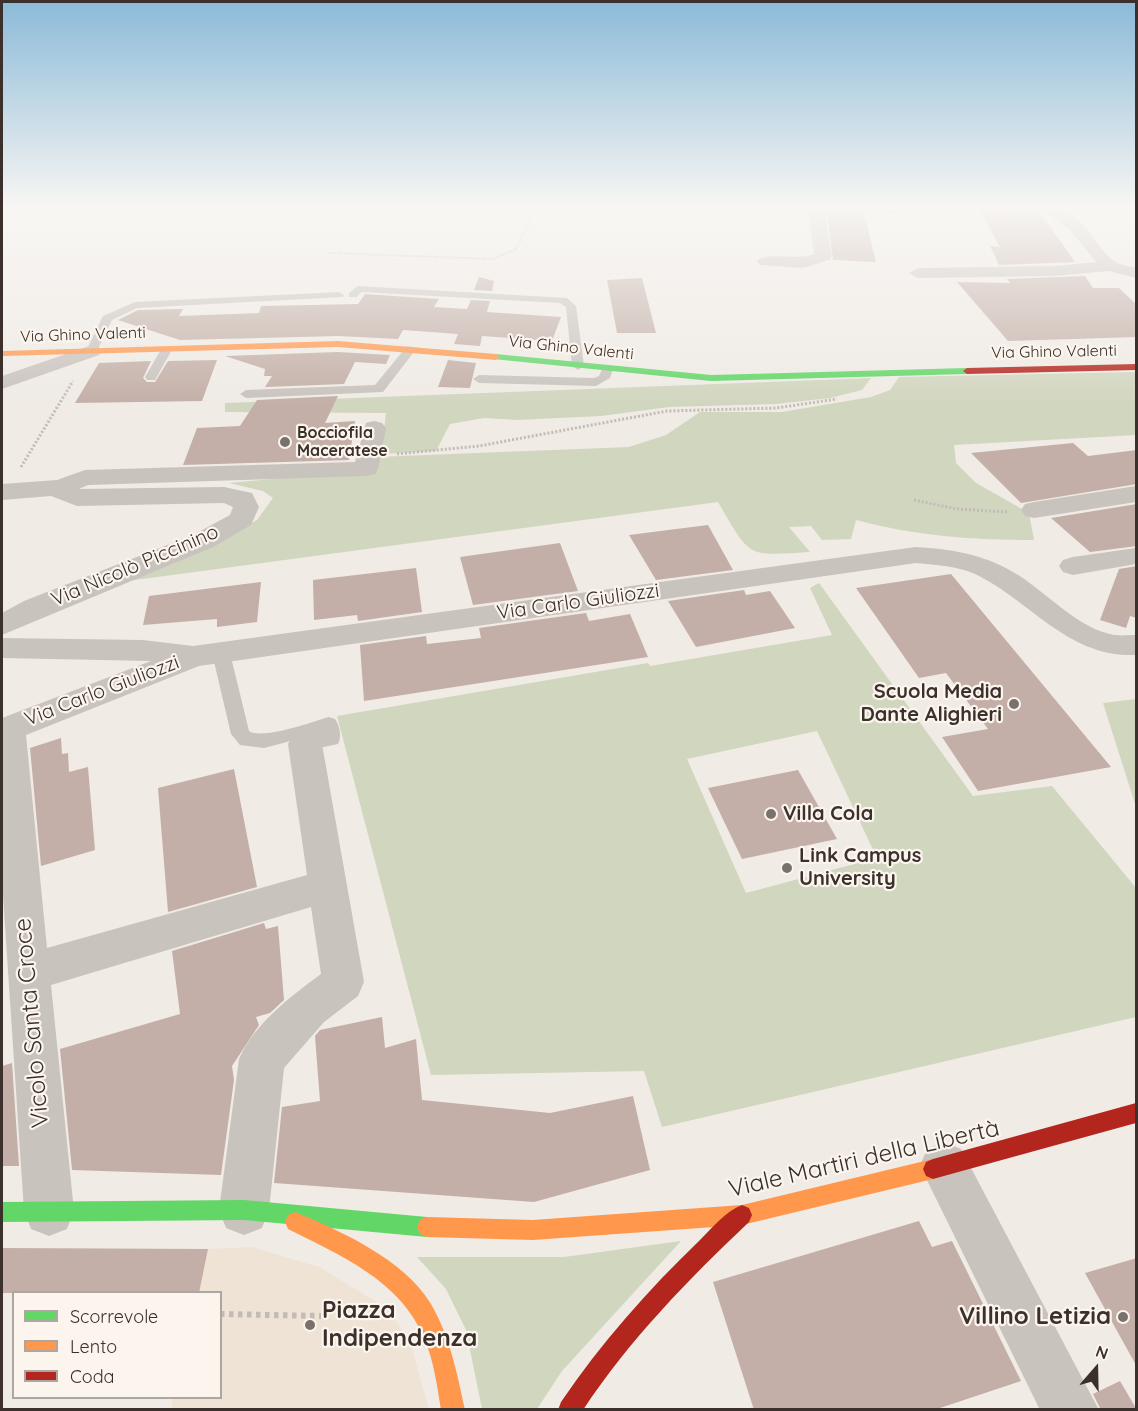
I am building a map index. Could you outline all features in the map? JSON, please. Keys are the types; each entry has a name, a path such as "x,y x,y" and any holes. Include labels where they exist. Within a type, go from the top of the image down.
{"main road":[{"name":"Via Ghino Valenti","path":"92,351 307,344 411,348 711,378 1137,367"},
{"name":"Viale Martiri della Libertà","path":"2,1212 259,1211 407,1226 533,1230 742,1215 944,1166 1137,1113"},
{"path":"259,1211 374,1261 409,1288 436,1329 453,1410"},
{"path":"569,1410 622,1334 671,1278 742,1215"}],"street":[{"path":"3,371 92,351"},
{"path":"369,456 374,428"},
{"name":"Via Nicolò Piccinino","path":"9,482 61,487 85,478 366,469 369,456"},
{"name":"Via Nicolò Piccinino","path":"2,625 34,608 203,541 242,519 246,507 243,499 224,495 77,498 65,495 60,490 61,487"},
{"path":"1034,510 1137,494"},
{"name":"Via Carlo Giuliozzi","path":"5,729 207,655 916,555 952,558 984,568 1012,584 1091,640 1107,646 1137,645"},
{"path":"1073,566 1137,555"},
{"path":"2,648 89,652 160,649 207,655"},
{"name":"Vicolo Santa Croce","path":"5,729 49,1211"},
{"path":"259,1211 262,1059 309,1008 343,982 305,744"},
{"path":"27,973 329,885"},
{"path":"944,1166 1071,1410"}],"lane":[{"path":"353,295 358,289 563,300 571,306 578,366"},
{"path":"92,351 107,318 135,305 339,295"},
{"path":"151,377 167,348"},
{"path":"246,394 379,389 411,348"},
{"path":"480,379 596,382 604,378 607,369"},
{"path":"207,655 240,734 247,740 264,741 329,724 331,740 305,744"}],"path":[{"path":"369,456 430,453 459,446 479,446 667,411 776,408 831,401 875,391 886,379 882,372"},
{"path":"9,482 77,374"},
{"path":"914,500 957,509 995,513 1034,510"},
{"path":"222,1314 321,1316"}],"green space":[{"path":"1136,372 1136,435 954,445 956,463 976,483 1029,513 1034,540 944,536 900,530 856,520 851,539 822,540 811,526 789,527 810,552 761,553 752,550 744,543 718,502 120,582 214,543 257,520 273,498 263,491 229,483 369,470 376,457 629,447 666,435 700,412 782,412 871,397 890,390 899,377"},
{"path":"871,378 862,390 830,398 776,404 669,407 601,416 517,420 484,418 450,424 436,451 381,454 386,413 225,412 225,403"},
{"path":"819,583 973,796 1052,786 1136,888 1136,1017 662,1127 644,1071 431,1075 337,716 648,663 650,666 832,635 810,588","holes":["817,731 877,858 746,893 687,759"]},
{"path":"1136,699 1136,807 1103,703"},
{"name":"Piazza Indipendenza","path":"681,1241 562,1371 537,1409 482,1409 466,1330 446,1289 417,1257 564,1257"}],"shaded area":[{"name":"Piazza Indipendenza","path":"252,1247 319,1267 388,1309 410,1341 429,1410 171,1410 173,1399 222,1399 222,1291 199,1291 208,1249"}],"building":[{"path":"1085,276 1093,288 1119,288 1137,305 1137,337 1008,341 957,282 1010,283 1007,279"},
{"path":"479,277 494,281 492,291 474,290"},
{"path":"642,278 656,333 617,333 607,280"},
{"path":"365,294 439,299 434,307 467,309 471,300 490,301 487,312 561,317 552,341 482,336 480,346 454,344 458,334 403,330 398,339 338,336 180,340 118,320 138,310 183,309 179,316 259,313 261,306 358,304"},
{"path":"338,352 390,355 386,364 355,362 344,384 265,387 272,376 264,376 265,369 225,356"},
{"path":"217,360 202,401 75,403 99,363 151,361 143,378 147,382 155,382 168,361"},
{"path":"448,360 476,363 470,388 438,387"},
{"path":"338,396 325,423 355,421 349,460 183,465 197,428 240,426 257,400"},
{"path":"1073,443 1088,456 1137,450 1137,484 1021,503 971,453"},
{"path":"1137,504 1137,546 1090,552 1051,518"},
{"path":"708,525 733,570 656,580 629,535"},
{"path":"560,543 578,591 473,605 460,557"},
{"path":"1137,566 1137,618 1130,616 1126,628 1100,620 1119,569"},
{"path":"416,568 422,612 358,621 357,615 314,620 313,580"},
{"name":"Scuola Media Dante Alighieri","path":"951,574 1111,767 978,791 942,737 988,729 946,673 919,678 856,588"},
{"path":"261,582 257,622 217,627 217,619 143,625 149,596"},
{"path":"744,590 746,595 770,591 795,628 696,647 668,601"},
{"path":"586,613 589,621 630,614 648,657 364,701 360,645 426,636 427,644 481,638 479,628"},
{"path":"61,738 62,754 68,753 69,772 88,767 95,850 41,866 30,748"},
{"path":"234,769 257,887 168,912 158,788"},
{"name":"Villa Cola","path":"798,770 837,839 742,859 708,788"},
{"path":"264,923 266,929 278,926 284,1000 270,1013 256,1017 259,1025 232,1066 234,1080 221,1175 72,1170 60,1049 180,1014 172,951"},
{"path":"382,1017 385,1048 416,1039 422,1100 550,1113 633,1096 650,1170 534,1202 274,1183 282,1107 320,1101 315,1036 320,1030"},
{"path":"12,1063 19,1166 2,1166 2,1066"},
{"path":"919,1221 932,1247 952,1241 1021,1381 934,1410 754,1410 713,1282"},
{"path":"2,1248 208,1249 199,1291 12,1291 12,1293 2,1293"},
{"name":"Villino Letizia","path":"1137,1258 1137,1367 1085,1273"},
{"path":"1120,1381 1137,1410 1101,1410 1093,1394"}],"traffic: fast":[{"path":"496,357 711,378 967,371"},
{"path":"2,1212 244,1210 427,1227"}],"traffic: slow":[{"path":"2,354 338,344 496,357"},
{"path":"427,1227 533,1230 742,1215 933,1169"},
{"path":"295,1222 361,1256 386,1272 406,1290 423,1311 435,1337 445,1369 453,1410"}],"traffic: jam":[{"path":"967,371 1136,367"},
{"path":"933,1169 1136,1113"},
{"path":"569,1410 607,1356 649,1306 742,1215"}],"place":[{"name":"Bocciofila Maceratese","path":"285,442"},
{"name":"Scuola Media Dante Alighieri","path":"1014,704"},
{"name":"Villa Cola","path":"771,814"},
{"name":"Link Campus University","path":"787,868"},
{"name":"Villino Letizia","path":"1123,1317"},
{"name":"Piazza Indipendenza","path":"310,1325"}]}
